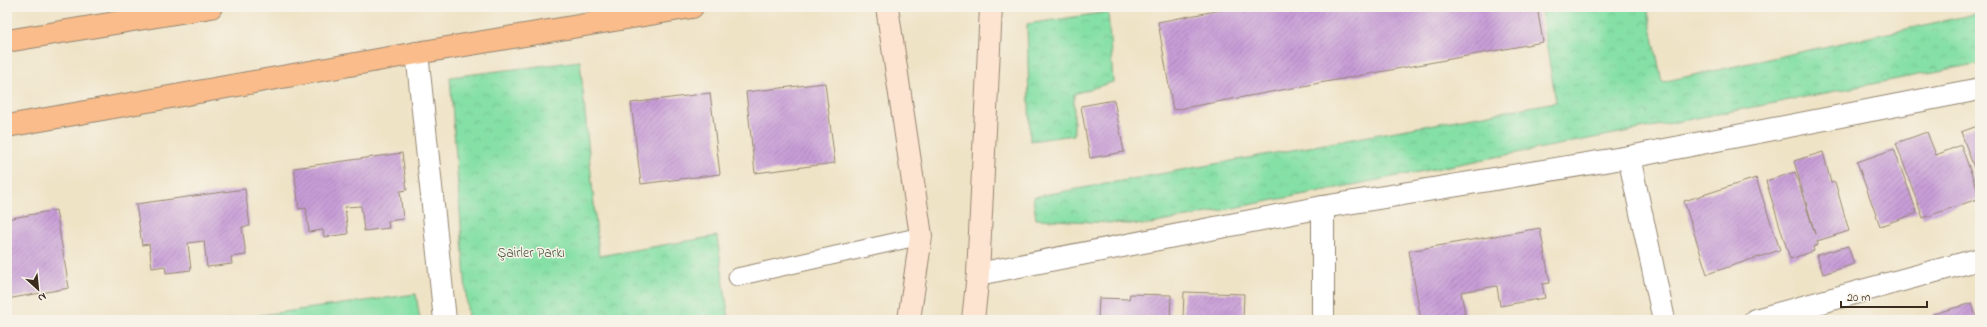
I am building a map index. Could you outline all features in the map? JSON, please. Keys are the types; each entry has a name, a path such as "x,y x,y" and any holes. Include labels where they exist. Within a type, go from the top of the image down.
{"main road":[{"path":"7,41 211,7"},
{"path":"7,126 417,53 692,7"}],"street":[{"path":"887,7 921,236 909,320"},
{"path":"974,320 978,274 991,7"},
{"path":"417,53 445,320"},
{"path":"978,274 1323,207 1629,157 1980,89"},
{"path":"1629,157 1664,320"},
{"path":"1323,207 1323,320"},
{"path":"1755,320 1980,259"}],"lane":[{"path":"737,277 921,236"}],"green space":[{"path":"1540,7 1647,7 1662,82 1980,13 1980,63 1146,225 1036,219 1033,197 1556,102"},
{"path":"1108,12 1113,82 1074,94 1074,135 1030,141 1027,24"},
{"name":"Şairler Parkı","path":"580,61 599,256 717,236 729,320 468,320 450,77"},
{"path":"416,294 420,320 225,320"}],"building":[{"path":"1237,7 1537,7 1543,42 1173,110 1158,22"},
{"path":"825,83 835,163 755,173 746,92"},
{"path":"710,93 720,174 641,184 631,103"},
{"path":"1114,100 1124,152 1090,158 1081,106"},
{"path":"1980,125 1980,166 1974,168 1961,132"},
{"path":"1927,132 1936,155 1961,145 1980,198 1923,218 1896,143"},
{"path":"1894,149 1917,213 1880,226 1857,162"},
{"path":"1823,152 1831,183 1835,182 1849,231 1817,241 1818,245 1813,247 1814,251 1790,259 1766,181 1795,172 1815,234 1794,161"},
{"path":"402,153 407,190 400,191 403,219 388,221 389,228 364,231 361,206 345,207 348,234 324,237 323,230 309,232 306,208 299,209 294,168"},
{"path":"1980,169 1980,185 1975,171"},
{"path":"1756,178 1780,250 1707,274 1684,201"},
{"path":"245,189 250,226 242,227 246,255 231,257 232,264 207,267 204,241 188,243 191,270 166,273 165,266 152,268 149,244 142,245 136,204"},
{"path":"56,210 69,288 7,299 7,219"},
{"path":"1540,228 1550,283 1542,284 1545,298 1500,306 1497,286 1461,292 1465,314 1432,320 1421,320 1409,251"},
{"path":"1848,246 1854,264 1823,274 1817,255"},
{"path":"1184,292 1244,294 1243,320 1183,320"},
{"path":"1130,294 1171,295 1170,320 1098,320 1099,298 1129,299"},
{"path":"1972,303 1977,320 1934,320 1933,314"}]}
